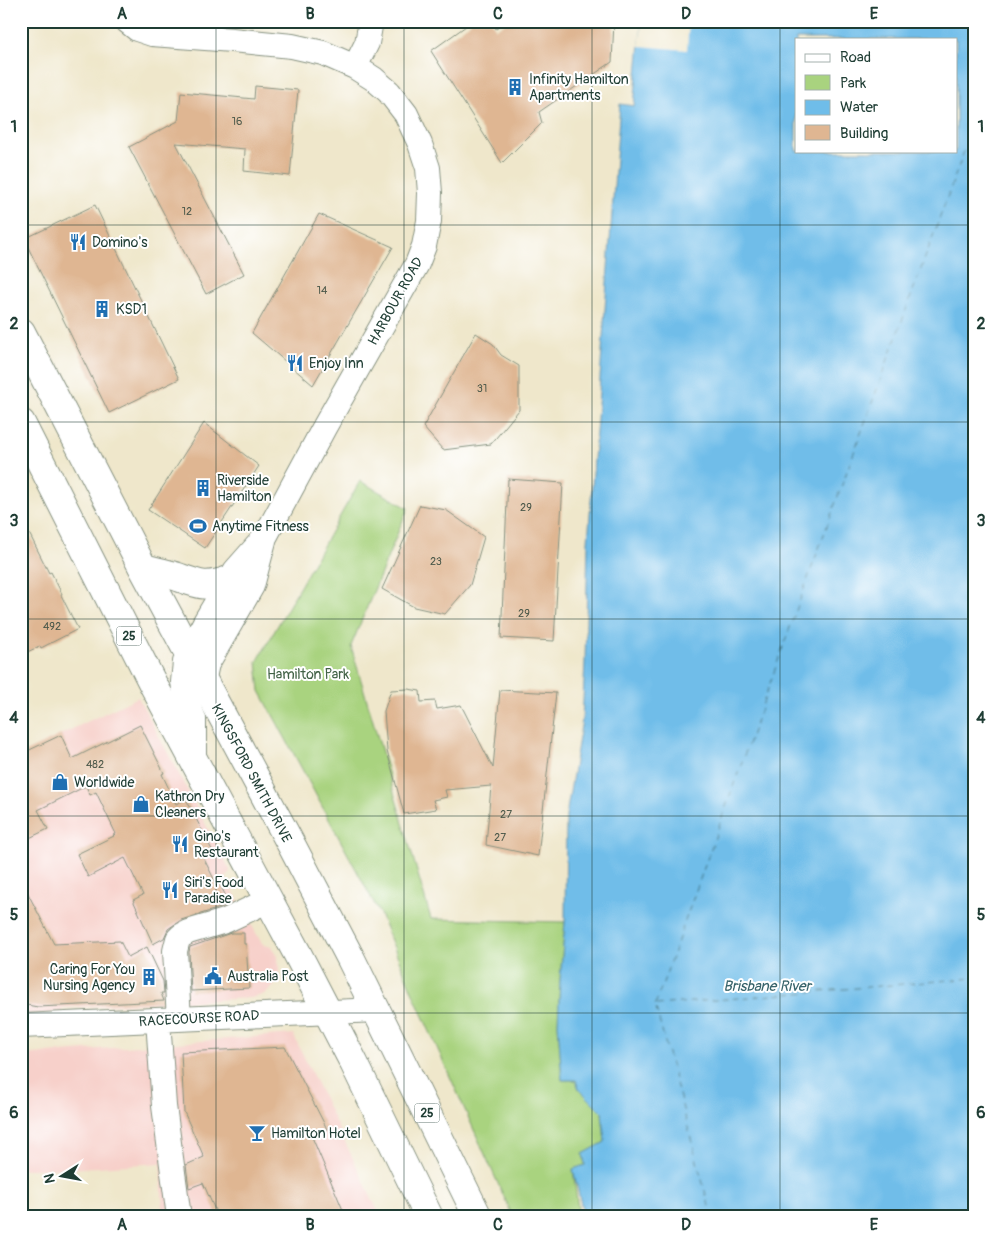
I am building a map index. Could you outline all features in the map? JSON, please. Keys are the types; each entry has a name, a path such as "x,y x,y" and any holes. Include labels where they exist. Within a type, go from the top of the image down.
{"highway":[{"name":"KINGSFORD SMITH DRIVE","path":"21,332 188,654 297,856 377,1010 478,1217"},
{"name":"25","path":"21,423 154,686 328,1012 429,1217"},
{"path":"143,568 202,585 229,580"}],"street":[{"name":"HARBOUR ROAD","path":"127,21 137,29 152,34 292,46 323,53 354,67 374,79 389,92 406,114 420,144 428,168 430,193 429,221 427,235 418,264 325,426 265,537 229,580 188,654 185,662 183,682 186,700 194,719 194,761"},
{"path":"354,67 367,43 371,21"},
{"name":"HARBOUR ROAD","path":"204,682 207,664 252,586 265,537"},
{"path":"179,1217 164,1106 176,942 179,937 194,929 225,921 269,900"},
{"name":"RACECOURSE ROAD","path":"21,1026 377,1010"}],"shaded area":[{"path":"138,697 230,870 226,876 227,880 261,942 272,947 278,958 278,978 269,991 251,998 65,1008 62,1009 61,1013 21,1016 21,754"},
{"path":"293,1034 381,1217 163,1217 161,1163 66,1169 21,1169 21,1055"}],"green space":[{"name":"Hamilton Park","path":"360,481 408,508 351,646 431,919 565,922 558,1024 562,1080 576,1080 579,1089 602,1112 605,1142 583,1154 585,1165 573,1169 579,1217 513,1217 417,1003 380,914 260,691 257,662"}],"water":[{"name":"Brisbane River","path":"642,21 974,21 974,1217 584,1217 573,1169 585,1165 583,1154 605,1142 602,1112 579,1089 576,1080 562,1080 558,1024 565,922 566,816 582,720 588,542 620,104 634,106"}],"pier":[{"path":"642,21 689,21 687,50 639,46"}],"building":[{"name":"Infinity Hamilton Apartments","path":"473,21 491,21 496,29 508,21 614,21 612,62 539,112 542,123 502,163 431,51"},
{"path":"255,86 298,90 290,176 244,171 245,149 176,143 244,274 206,294 129,147 178,121 181,92 254,99"},
{"name":"KSD1","path":"95,205 179,379 109,413 24,239"},
{"path":"319,214 393,247 313,385 252,333"},
{"path":"476,333 493,344 501,355 519,366 519,410 491,444 443,450 423,427"},
{"name":"Riverside Hamilton","path":"204,423 259,466 205,548 148,510"},
{"path":"508,479 563,483 554,641 501,638"},
{"path":"420,505 446,510 484,537 470,585 445,614 414,607 382,589"},
{"path":"21,517 49,573 51,572 78,629 41,648 40,646 21,655"},
{"path":"408,689 420,691 421,702 435,701 437,709 461,705 493,768 500,690 556,693 538,856 486,845 491,786 445,790 447,797 433,800 436,809 404,814 387,751 384,711 391,690"},
{"path":"140,725 164,773 162,774 176,804 186,799 212,850 202,855 215,881 217,879 230,904 181,920 168,929 164,938 153,944 133,900 143,895 125,858 88,877 77,854 116,834 96,792 90,795 86,786 38,810 48,829 21,842 21,754 61,735 72,759"},
{"path":"21,880 54,944 120,941 128,957 147,947 163,981 164,993 161,993 164,1001 38,1007 21,1004"},
{"path":"231,933 244,933 249,988 191,991 190,947"},
{"name":"Hamilton Hotel","path":"285,1047 327,1129 312,1137 346,1217 218,1217 203,1183 189,1188 186,1165 204,1157 184,1112 181,1052"}],"ferry route":[{"path":"712,1217 655,1005 793,619 974,124"},
{"path":"656,1005 974,978"}],"place":[{"name":"Infinity Hamilton Apartments","path":"515,87"},
{"name":"Domino's","path":"78,242"},
{"name":"KSD1","path":"102,309"},
{"name":"Enjoy Inn","path":"295,363"},
{"name":"Riverside Hamilton","path":"203,488"},
{"name":"Anytime Fitness","path":"198,526"},
{"name":"Worldwide","path":"60,782"},
{"name":"Kathron Dry Cleaners","path":"141,804"},
{"name":"Gino's Restaurant","path":"180,844"},
{"name":"Siri's Food Paradise","path":"170,890"},
{"name":"Australia Post","path":"213,976"},
{"name":"Caring For You Nursing Agency","path":"149,977"},
{"name":"Hamilton Hotel","path":"257,1133"}]}
